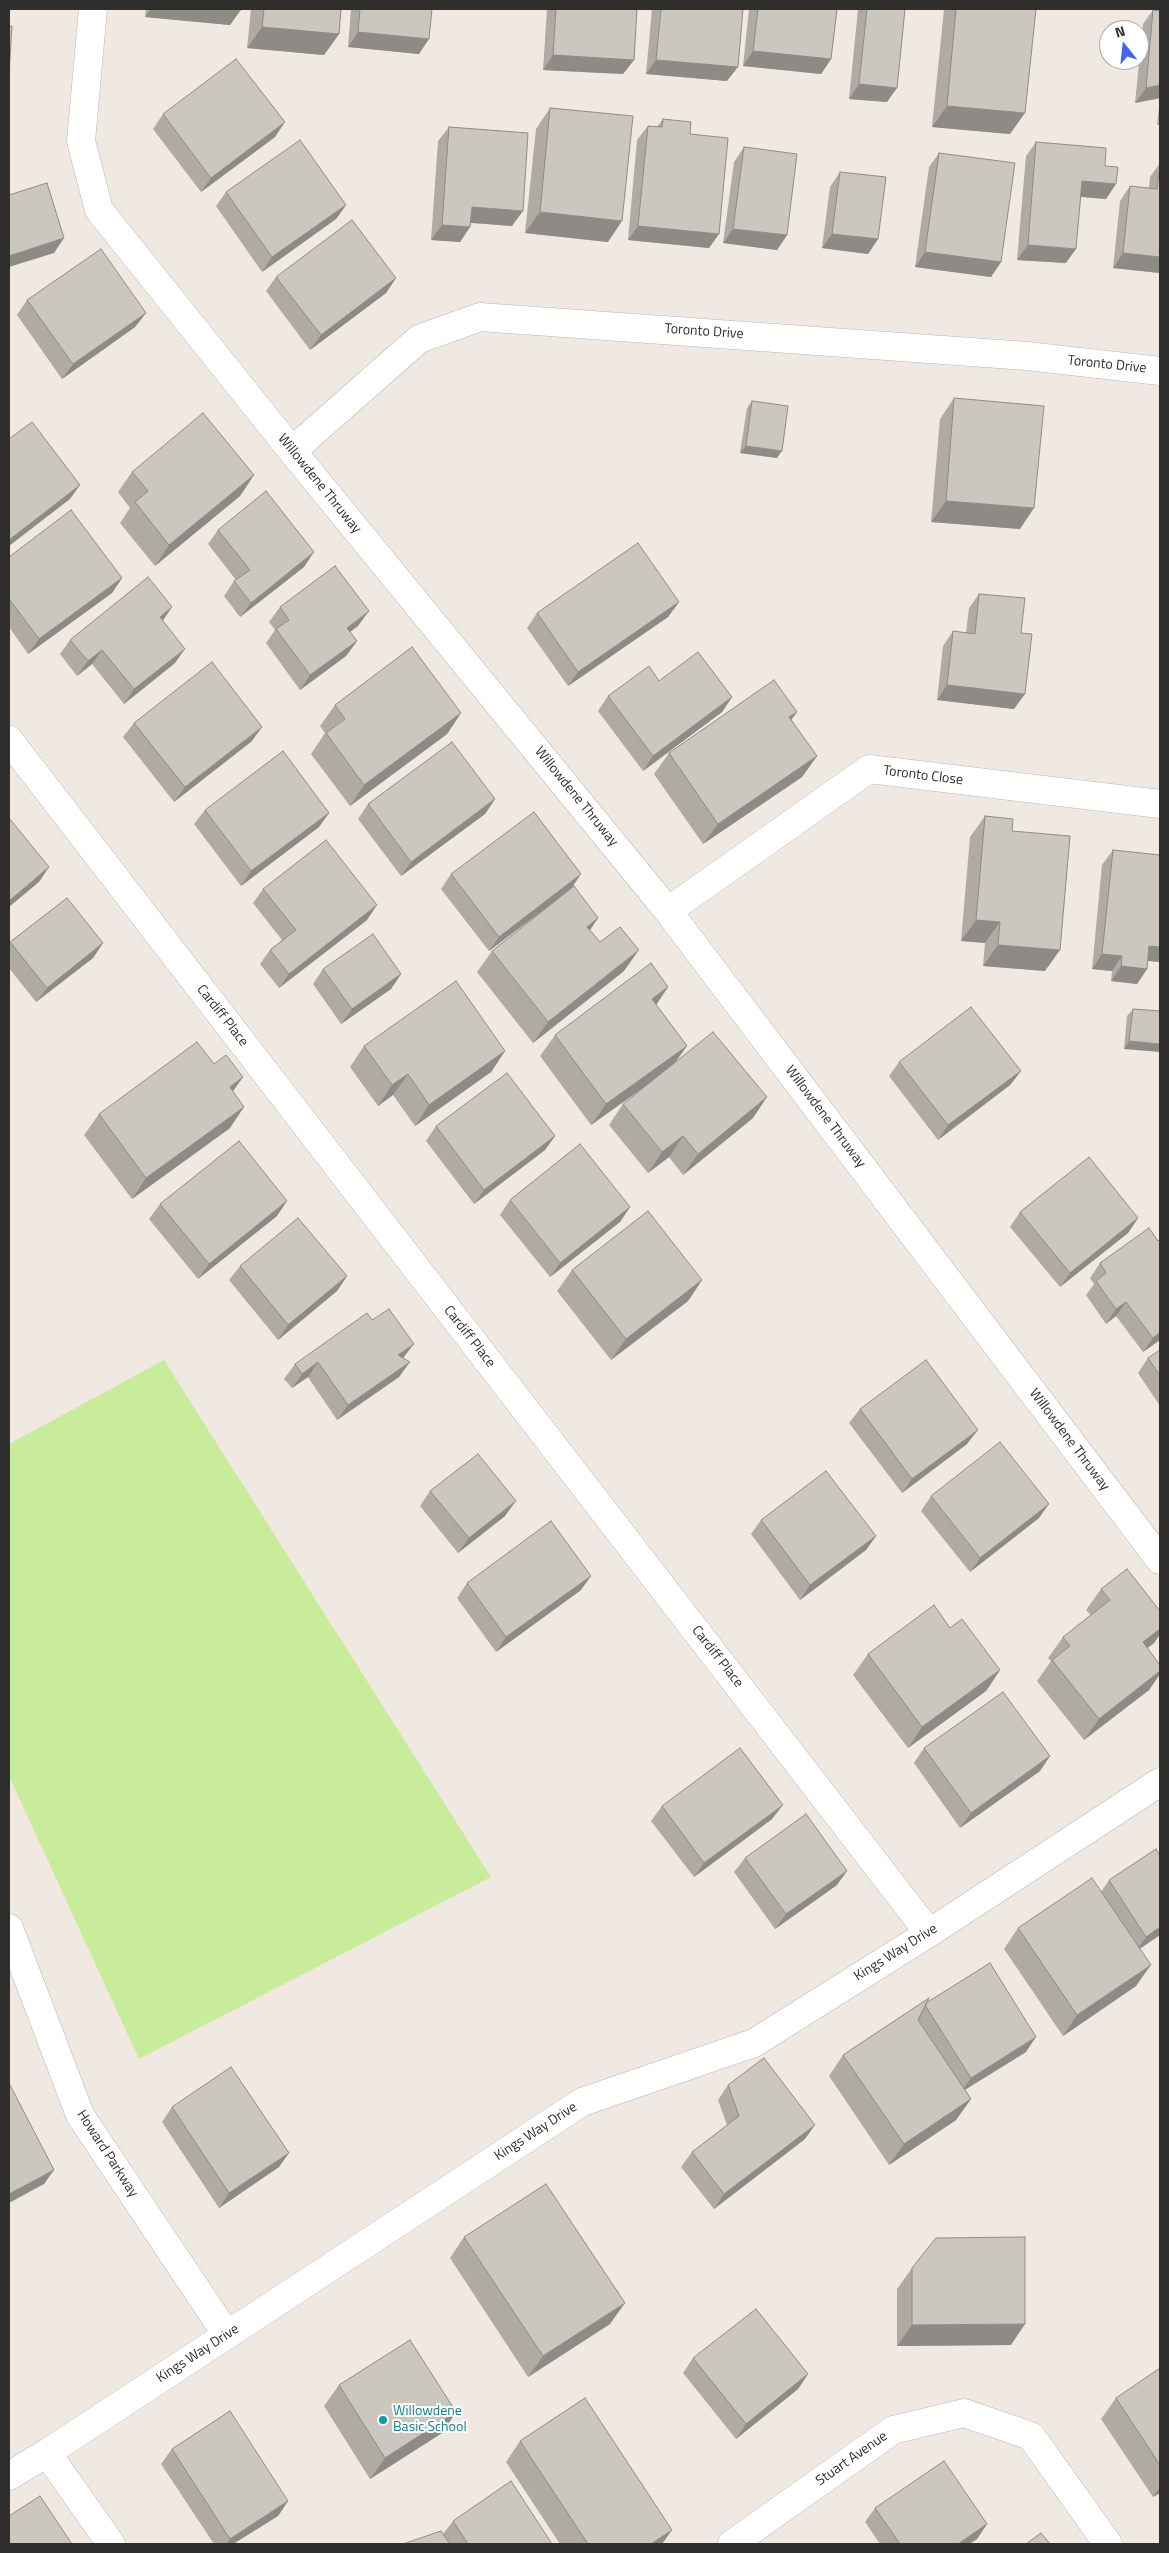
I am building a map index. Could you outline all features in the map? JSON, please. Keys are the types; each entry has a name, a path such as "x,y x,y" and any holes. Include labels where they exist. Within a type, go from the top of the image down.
{"street":[{"name":"Willowdene Thruway","path":"93,9 80,141 99,210 292,451 668,911 1160,1560"},
{"name":"Toronto Drive","path":"292,451 419,339 480,317 1027,356 1160,371"},
{"name":"Cardiff Place","path":"9,740 930,1933"},
{"name":"Toronto Close","path":"668,911 870,769 1160,804"},
{"name":"Kings Way Drive","path":"9,2476 47,2453 582,2102 754,2043 930,1933 1160,1782"},
{"name":"Howard Parkway","path":"9,1928 80,2115 227,2335"},
{"name":"Stuart Avenue","path":"732,2544 893,2430 964,2413 1031,2436 1108,2544"},
{"path":"47,2453 111,2544"}],"green space":[{"path":"164,1360 491,1877 139,2059 9,1776 9,1444"}],"building":[{"path":"219,9 241,9 240,11"},
{"path":"264,9 341,9 339,34 262,27"},
{"path":"360,9 432,9 429,39 358,32"},
{"path":"556,9 637,9 634,60 553,55"},
{"path":"661,9 743,9 738,67 656,60"},
{"path":"758,9 837,9 831,59 753,51"},
{"path":"867,9 905,9 897,88 859,84"},
{"path":"956,9 1036,9 1025,113 947,106"},
{"path":"1153,10 1160,11 1160,85 1146,88"},
{"path":"9,26 12,26 9,75"},
{"path":"236,59 285,122 211,178 163,114"},
{"path":"550,108 633,116 622,221 540,212"},
{"path":"663,119 691,122 690,134 728,138 719,234 638,226 648,126 662,127"},
{"path":"449,127 528,133 523,211 472,207 470,227 442,225"},
{"path":"300,140 346,205 272,257 226,192"},
{"path":"1036,142 1106,148 1105,166 1118,167 1116,184 1082,181 1076,249 1028,245"},
{"path":"744,147 797,154 787,235 733,229"},
{"path":"939,153 1015,163 1001,262 925,252"},
{"path":"1160,165 1160,257 1123,253 1130,186 1157,189"},
{"path":"840,172 886,177 878,239 832,234"},
{"path":"47,183 64,238 9,256 9,195"},
{"path":"352,220 396,278 321,335 276,277"},
{"path":"101,249 146,313 73,364 27,300"},
{"path":"954,398 1044,406 1034,508 946,501"},
{"path":"752,401 788,406 782,451 746,446"},
{"path":"203,413 254,475 169,545 135,502 148,491 132,472"},
{"path":"32,422 80,485 9,540 9,439"},
{"path":"266,491 314,552 251,603 234,581 250,570 218,530"},
{"path":"71,510 122,578 39,639 9,599 9,557"},
{"path":"638,543 679,602 578,672 537,613"},
{"path":"335,566 369,611 347,628 357,641 310,675 276,629 289,620 280,607"},
{"path":"148,577 172,607 160,617 185,649 134,689 102,650 88,661 70,640"},
{"path":"979,594 1025,598 1021,633 1032,634 1025,694 947,685 953,631 975,634"},
{"path":"412,647 461,713 364,785 326,733 345,719 335,705"},
{"path":"698,652 732,697 653,756 608,696 649,666 659,681"},
{"path":"212,662 262,727 185,787 134,723"},
{"path":"774,680 797,712 789,717 817,756 718,824 669,753"},
{"path":"452,742 495,799 411,862 368,804"},
{"path":"283,751 329,813 251,871 205,810"},
{"path":"534,812 581,874 499,937 451,874"},
{"path":"985,816 1013,819 1012,831 1070,836 1060,950 998,945 1000,922 976,920"},
{"path":"9,818 49,867 9,901"},
{"path":"326,840 377,905 289,974 270,950 296,930 263,889"},
{"path":"1113,850 1160,855 1160,947 1149,946 1147,969 1121,966 1122,956 1102,954"},
{"path":"574,886 598,918 587,927 600,942 620,927 639,950 548,1022 492,951"},
{"path":"67,898 103,943 47,988 10,942"},
{"path":"373,934 401,974 352,1009 323,969"},
{"path":"651,963 668,987 652,999 687,1046 606,1104 555,1035"},
{"path":"456,981 505,1051 429,1105 408,1074 392,1085 364,1046"},
{"path":"971,1007 1021,1071 948,1125 899,1062"},
{"path":"1133,1009 1160,1011 1160,1044 1129,1041"},
{"path":"713,1032 767,1097 698,1154 683,1136 662,1152 623,1104"},
{"path":"197,1042 214,1064 226,1055 243,1077 230,1087 244,1107 146,1178 99,1114"},
{"path":"507,1073 555,1136 484,1190 436,1126"},
{"path":"239,1141 287,1201 209,1264 160,1204"},
{"path":"580,1144 630,1207 560,1263 510,1200"},
{"path":"1089,1157 1138,1218 1070,1273 1020,1212"},
{"path":"648,1211 702,1280 626,1339 572,1270"},
{"path":"298,1218 347,1276 288,1325 240,1266"},
{"path":"1149,1228 1158,1241 1160,1239 1160,1332 1153,1338 1126,1302 1116,1309 1096,1281 1106,1273 1100,1263"},
{"path":"389,1309 414,1344 398,1355 410,1362 348,1405 318,1362 302,1374 295,1364 367,1313 372,1320"},
{"path":"1160,1350 1160,1376 1148,1358"},
{"path":"926,1360 978,1430 912,1479 860,1409"},
{"path":"1000,1442 1049,1504 980,1558 931,1496"},
{"path":"478,1454 516,1501 469,1538 430,1491"},
{"path":"826,1471 876,1536 810,1585 761,1520"},
{"path":"551,1521 591,1576 506,1637 467,1583"},
{"path":"1127,1569 1160,1611 1160,1629 1143,1642 1160,1665 1160,1671 1099,1719 1052,1660 1070,1646 1063,1637 1110,1600 1101,1589"},
{"path":"934,1605 950,1628 962,1619 1000,1670 922,1727 868,1654"},
{"path":"1003,1692 1050,1756 971,1813 924,1748"},
{"path":"740,1748 783,1805 704,1863 662,1806"},
{"path":"806,1814 847,1871 786,1914 745,1858"},
{"path":"1156,1849 1160,1856 1160,1927 1146,1937 1109,1880"},
{"path":"1092,1878 1151,1965 1077,2015 1018,1928"},
{"path":"990,1963 1036,2037 971,2078 925,2005"},
{"path":"929,1998 918,2020 971,2099 904,2144 843,2055"},
{"path":"764,2058 815,2125 724,2194 692,2152 739,2116 728,2085"},
{"path":"231,2067 289,2153 229,2193 172,2107"},
{"path":"9,2083 54,2170 9,2194"},
{"path":"546,2184 625,2303 543,2356 464,2237"},
{"path":"1025,2237 1025,2324 912,2325 912,2268 936,2238"},
{"path":"756,2309 808,2374 746,2424 693,2358"},
{"name":"Willowdene Basic School","path":"410,2340 456,2412 385,2458 339,2385"},
{"path":"1160,2368 1160,2465 1116,2398"},
{"path":"585,2398 672,2530 651,2544 588,2544 520,2441"},
{"path":"230,2411 288,2501 230,2539 172,2449"},
{"path":"944,2461 987,2524 958,2544 900,2544 875,2508"},
{"path":"511,2481 552,2544 468,2544 453,2521"},
{"path":"40,2496 72,2544 9,2544 9,2516"},
{"path":"441,2531 450,2544 403,2544"},
{"path":"1041,2533 1050,2544 1026,2544"}],"place":[{"name":"Willowdene Basic School","path":"383,2420"}]}
